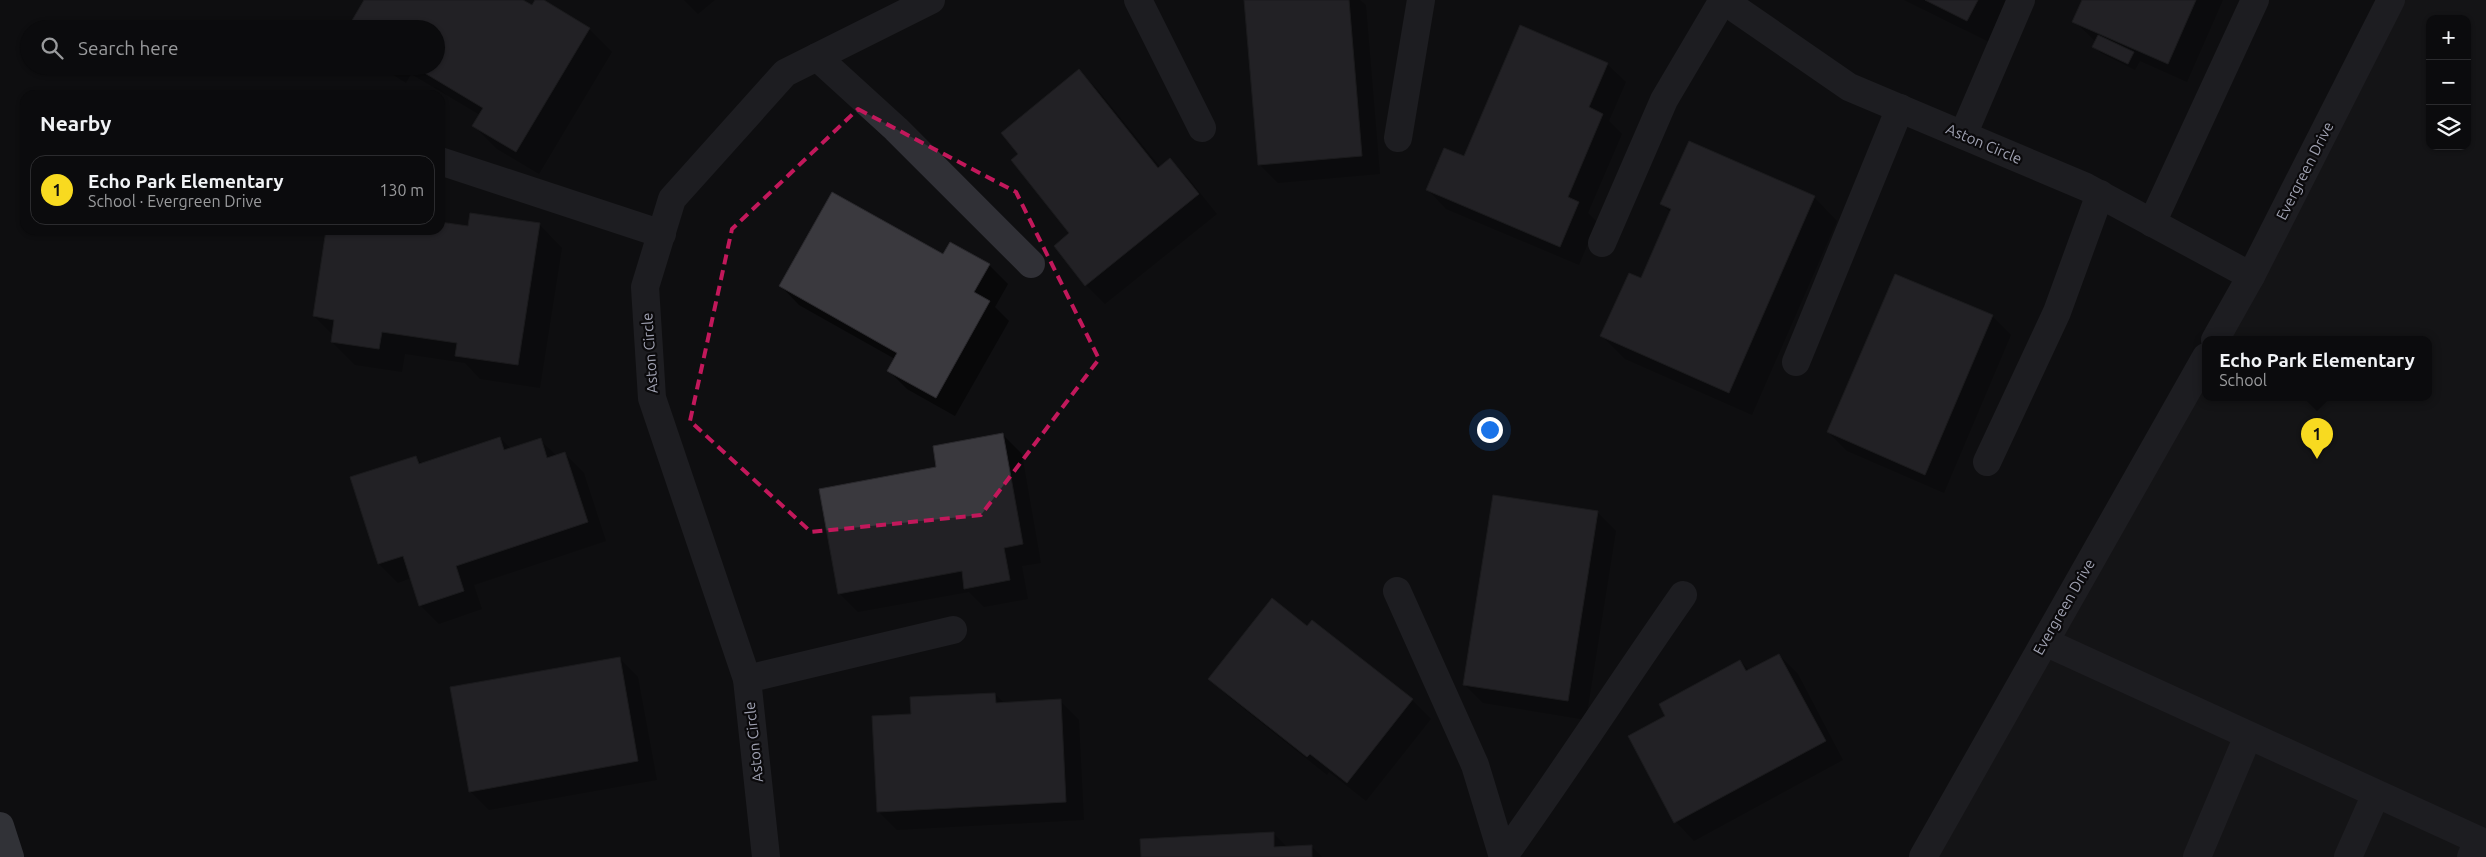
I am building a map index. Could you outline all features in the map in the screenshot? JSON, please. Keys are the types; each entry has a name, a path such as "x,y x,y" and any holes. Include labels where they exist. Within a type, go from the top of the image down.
{"highway":[{"path":"0,826 10,857"}],"street":[{"name":"Aston Circle","path":"766,857 747,679 652,398 645,287 672,199 786,73 931,0"},
{"path":"1138,0 1202,128"},
{"path":"1398,138 1421,0"},
{"name":"Aston Circle","path":"1723,0 1849,87 2100,194 2252,276"},
{"path":"1602,243 1664,100 1723,0"},
{"path":"1964,135 2021,0"},
{"path":"2152,223 2255,0"},
{"name":"Evergreen Drive","path":"2217,336 2252,276 2391,0"},
{"path":"817,57 896,128 1031,264"},
{"path":"1796,362 1900,108"},
{"path":"445,163 662,234"},
{"path":"1987,462 2057,312 2100,194"},
{"name":"Evergreen Drive","path":"1923,857 2202,364"},
{"path":"1397,592 1475,765 1503,857"},
{"path":"1503,857 1556,784 1616,690 1683,595"},
{"path":"747,679 953,630"},
{"path":"2045,642 2478,840 2471,857"},
{"path":"2197,857 2248,736"},
{"path":"2348,857 2376,794"}],"highlighted area":[{"path":"858,109 1016,192 1099,359 981,515 811,532 690,421 732,229"}],"shaded area":[{"path":"2391,0 2486,0 2486,857 1923,857 2202,364 2202,401 2432,401 2432,336 2217,336"}],"building":[{"path":"364,0 523,0 532,5 535,0 544,0 590,28 516,152 472,126 483,108 428,75 445,75 445,20 352,20"},
{"path":"1244,0 1349,0 1362,156 1258,165"},
{"path":"1925,0 1978,0 1967,21"},
{"path":"2082,0 2196,0 2168,64 2072,22"},
{"path":"1520,25 1608,63 1589,107 1603,114 1568,197 1579,202 1560,247 1426,190 1444,148 1464,156"},
{"path":"2098,35 2134,52 2128,64 2092,47"},
{"path":"1079,69 1158,168 1170,158 1199,194 1085,286 1054,246 1069,233 1011,160 1018,154 1001,133"},
{"path":"1689,141 1815,196 1729,393 1600,336 1629,273 1641,278 1671,209 1660,204"},
{"path":"832,192 943,254 950,242 990,264 974,292 990,301 936,398 887,371 897,353 779,286"},
{"path":"470,213 540,223 518,365 455,356 457,343 382,332 379,349 331,342 334,320 313,316 325,235 445,235 445,223 468,226"},
{"path":"1895,274 1993,315 1925,475 1827,432"},
{"path":"1003,433 1023,544 1004,548 1010,580 964,589 962,571 838,594 819,489 936,467 933,446"},
{"path":"500,437 504,450 541,438 547,458 565,452 588,522 456,566 464,591 419,606 403,556 378,564 350,477 416,456 419,464"},
{"path":"1493,495 1598,511 1568,701 1463,685"},
{"path":"1272,598 1307,626 1312,620 1413,699 1347,783 1310,754 1307,757 1208,679"},
{"path":"1779,654 1826,741 1674,823 1628,736 1665,716 1659,704 1740,660 1746,671"},
{"path":"620,657 638,761 469,792 450,687"},
{"path":"995,693 996,703 1061,699 1066,802 877,812 872,716 911,714 910,697"},
{"path":"1274,832 1274,847 1312,845 1312,857 1141,857 1140,839"}],"place":[{"name":"Echo Park Elementary","path":"2317,459"}]}
